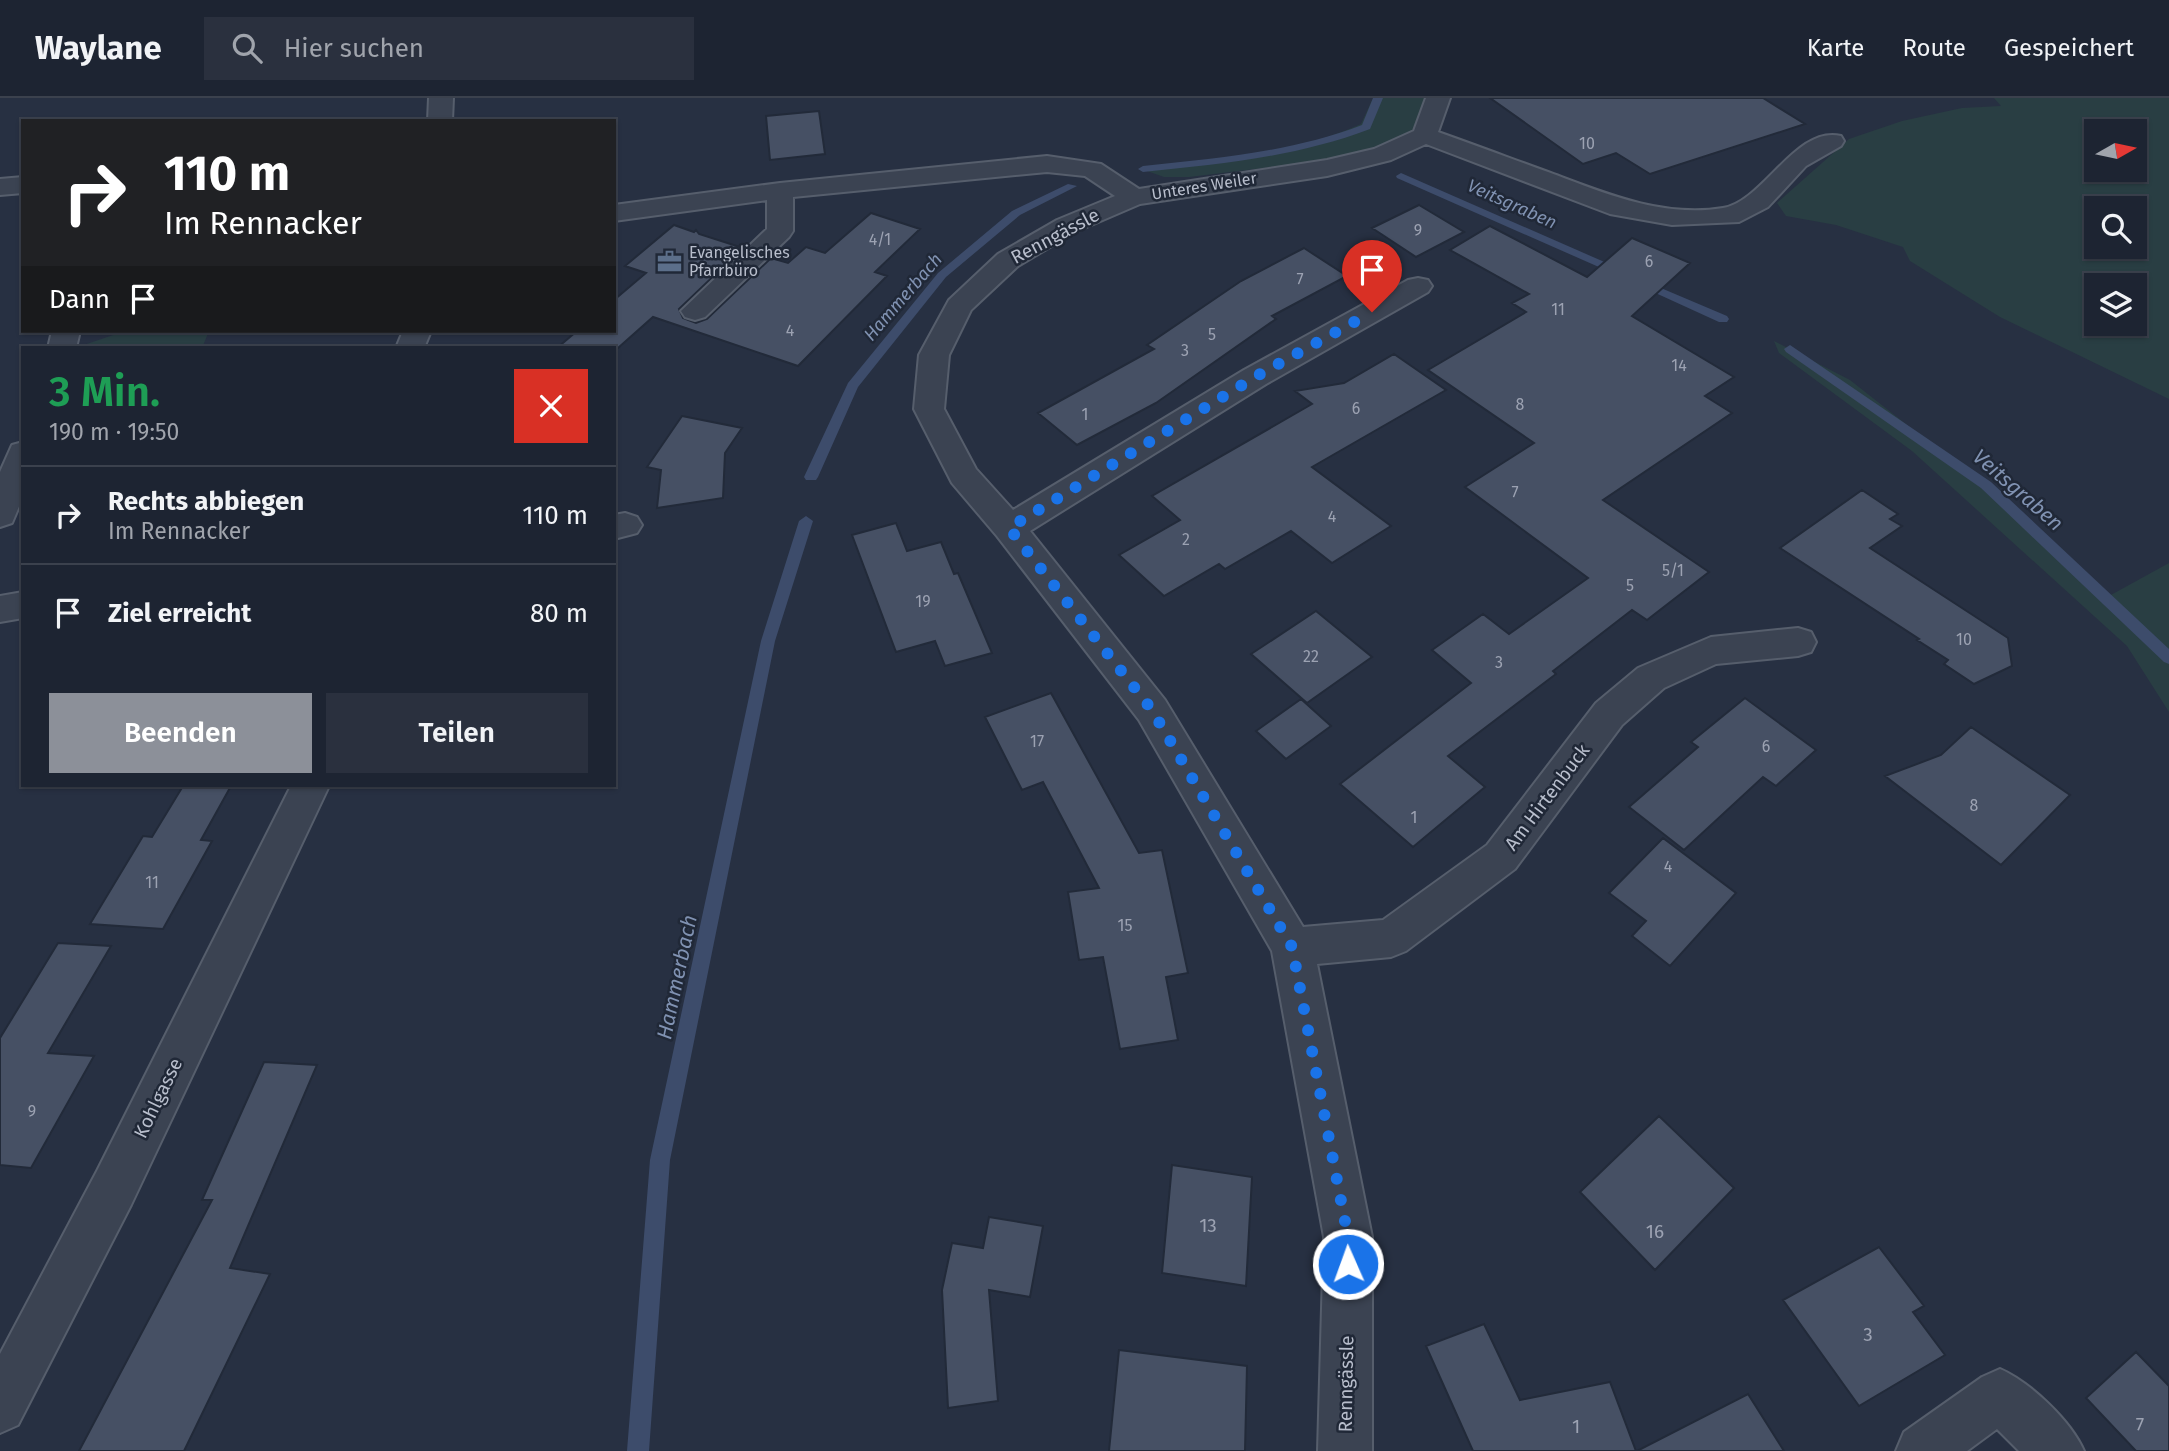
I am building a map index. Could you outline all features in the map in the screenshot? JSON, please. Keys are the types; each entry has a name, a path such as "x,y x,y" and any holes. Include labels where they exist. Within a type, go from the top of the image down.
{"street":[{"path":"440,119 441,98"},
{"path":"1438,98 1425,135 1619,208 1672,217 1730,216 1759,201 1797,161 1832,141"},
{"name":"Unteres Weiler","path":"616,213 780,191 1047,164 1092,169 1134,197 1328,168 1382,155 1425,135"},
{"path":"0,187 21,186"},
{"path":"695,311 780,231 780,191"},
{"name":"Renngässle","path":"1134,197 1066,226 1008,260 959,306 933,355 929,410 963,475 1009,528 1152,710 1292,947 1348,1237 1345,1451"},
{"path":"1009,528 1255,377 1418,286"},
{"path":"0,514 21,458"},
{"path":"0,609 21,605"},
{"name":"Am Hirtenbuck","path":"1292,947 1391,938 1502,857 1609,714 1651,678 1711,651 1798,642"},
{"name":"Kohlgasse","path":"0,1407 114,1188 310,787"},
{"path":"1923,1451 2000,1395 2057,1451"}],"green space":[{"path":"1373,98 1427,98 1422,124 1383,149 1337,159 1189,177 1164,177 1147,171 1256,155 1309,143 1361,124"},
{"path":"1994,98 2169,98 2169,399 2000,317 1910,261 1903,247 1836,225 1786,216 1777,203 1849,139 1902,121 1962,108 2001,106"},
{"path":"119,333 208,333 203,346 81,346"},
{"path":"1774,341 1850,380 2034,525 2109,596 2169,563 2169,712 2127,646 1912,451 1779,353"}],"building":[{"path":"1490,98 1763,98 1805,124 1650,174 1616,153 1583,164"},
{"path":"819,111 825,154 770,160 766,116"},
{"path":"1419,205 1464,232 1416,257 1372,228"},
{"path":"871,213 920,229 875,272 887,276 798,366 653,317 618,348 559,346 575,333 616,333 616,298 646,273 625,266 674,225 694,232 696,230 699,234 743,248 679,309 683,318 696,323 707,319 771,258 788,263 806,247 825,253"},
{"path":"1490,226 1587,277 1632,238 1690,263 1632,316 1734,377 1705,396 1732,413 1603,500 1709,572 1647,620 1632,610 1553,671 1556,674 1448,756 1485,787 1413,847 1340,784 1471,683 1432,650 1483,614 1509,634 1588,578 1465,487 1534,443 1428,370 1526,312 1512,303 1529,294 1450,250"},
{"path":"1304,248 1347,276 1272,316 1276,319 1156,403 1077,445 1038,413 1154,349 1147,345 1241,281"},
{"path":"1394,354 1446,390 1312,467 1391,526 1332,563 1291,531 1225,569 1219,564 1164,596 1119,555 1180,520 1152,496 1312,404 1295,391 1344,383"},
{"path":"682,416 742,428 725,453 723,498 657,508 661,470 647,467"},
{"path":"1862,490 1898,514 1890,519 1902,526 1870,548 2008,638 2012,666 1974,684 1944,664 1948,660 1917,640 1919,639 1780,548"},
{"path":"896,523 907,551 941,542 954,574 958,573 992,653 945,666 935,641 896,652 852,535"},
{"path":"1316,611 1372,657 1307,703 1251,654"},
{"path":"1051,693 1139,853 1162,850 1188,973 1166,977 1178,1040 1120,1049 1103,957 1079,960 1068,892 1099,888 1043,782 1022,790 985,717"},
{"path":"1745,698 1816,750 1776,786 1763,777 1684,850 1629,807 1698,747 1691,742"},
{"path":"1301,699 1331,726 1286,759 1256,731"},
{"path":"1971,727 2070,795 2001,865 1885,776 1941,755"},
{"path":"182,787 230,787 201,840 212,841 163,929 90,924 143,836 152,837"},
{"path":"1663,838 1736,893 1670,966 1632,936 1646,921 1609,893"},
{"path":"58,943 111,946 48,1053 94,1056 31,1168 0,1165 0,1038"},
{"path":"264,1062 317,1065 230,1268 270,1274 184,1451 79,1451 212,1200 202,1200"},
{"path":"1659,1116 1734,1188 1655,1270 1580,1192"},
{"path":"1172,1165 1252,1177 1246,1286 1162,1273"},
{"path":"989,1217 1043,1226 1030,1297 989,1290 998,1401 948,1408 942,1290 952,1243 983,1248"},
{"path":"1879,1247 1924,1306 1913,1312 1945,1355 1859,1406 1783,1300"},
{"path":"1484,1324 1520,1400 1610,1382 1636,1451 1473,1451 1426,1346"},
{"path":"1119,1350 1247,1366 1245,1451 1109,1451"},
{"path":"2136,1352 2169,1386 2169,1451 2136,1451 2086,1398"},
{"path":"1748,1394 1784,1451 1637,1451"}],"waterway":[{"name":"Hammerbach","path":"1143,169 1256,156 1339,137 1366,127 1378,98"},
{"name":"Veitsgraben","path":"1401,176 1621,273"},
{"name":"Hammerbach","path":"811,477 852,386 942,275 1016,213 1072,186"},
{"name":"Veitsgraben","path":"1642,283 1723,319"},
{"name":"Veitsgraben","path":"1790,349 1986,485 2169,658"},
{"name":"Hammerbach","path":"638,1451 660,1160 768,641 806,521"}],"place":[{"name":"Evangelisches Pfarrbüro","path":"669,261"}],"route":[{"path":"1348,1264 1348,1237 1292,947 1152,710 1009,528 1255,377 1372,312"}]}
